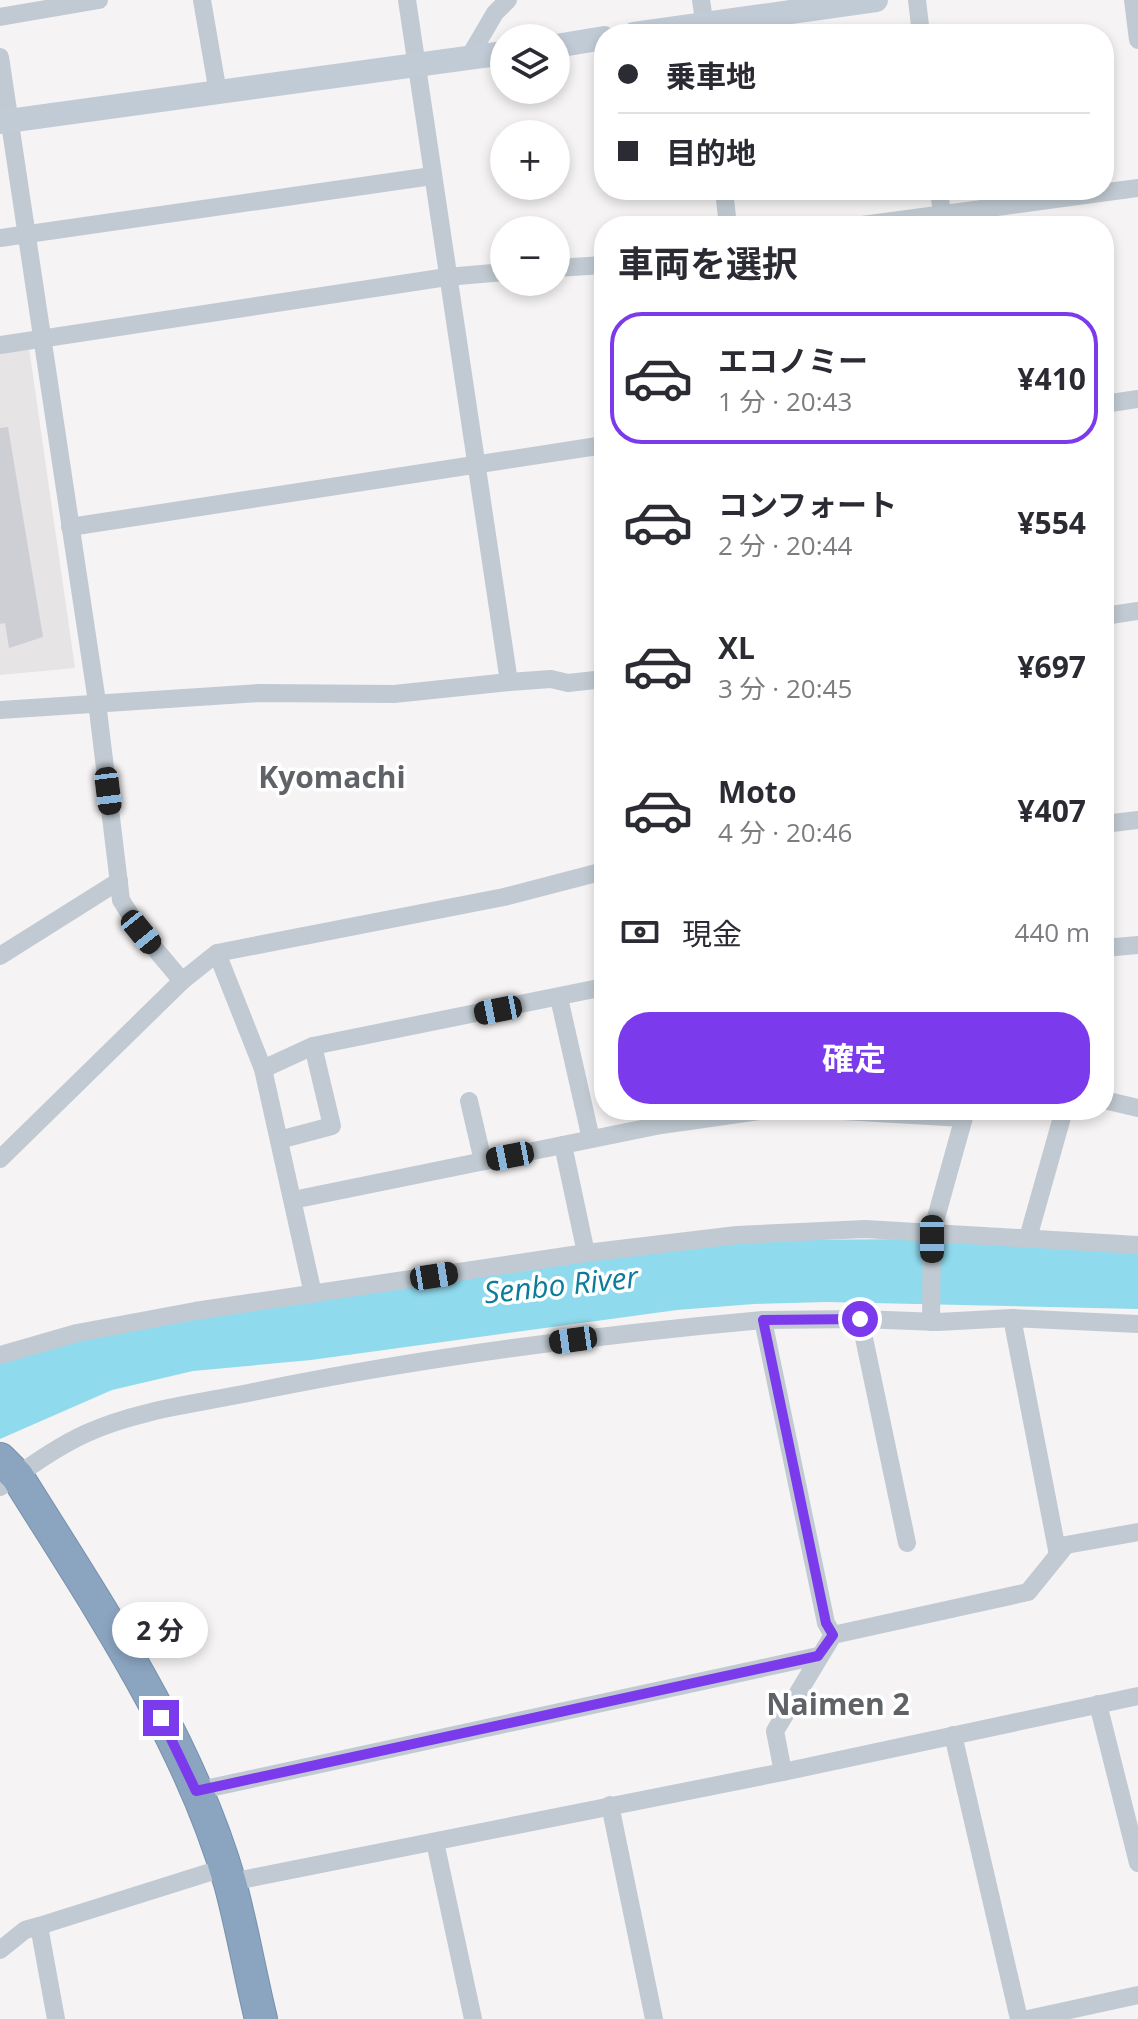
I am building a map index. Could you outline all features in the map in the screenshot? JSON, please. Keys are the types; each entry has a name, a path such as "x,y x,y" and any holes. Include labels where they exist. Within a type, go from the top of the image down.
{"highway":[{"path":"5,1471 138,1669 196,1791 229,1882 261,2019"}],"street":[{"path":"0,17 99,0"},
{"path":"202,0 218,93"},
{"path":"407,0 509,682"},
{"path":"468,59 495,13 508,0"},
{"path":"681,24 876,0"},
{"path":"917,0 920,24"},
{"path":"1133,0 1138,40"},
{"path":"570,44 594,40"},
{"path":"5,122 490,55"},
{"path":"0,57 5,122 28,234 97,702 121,900 141,932 182,981"},
{"path":"0,238 432,176"},
{"path":"1114,192 1138,188"},
{"path":"967,216 1065,200"},
{"path":"570,267 594,266"},
{"path":"0,345 447,277 490,273"},
{"path":"1114,403 1138,399"},
{"path":"70,527 594,447"},
{"path":"1114,615 1138,611"},
{"path":"0,710 260,693 394,694 551,679 568,683 594,680"},
{"path":"1114,823 1138,820"},
{"path":"0,1159 182,981 217,953 504,897 594,874"},
{"path":"0,956 119,881"},
{"path":"1114,949 1138,945"},
{"path":"217,953 263,1069 313,1294"},
{"path":"263,1069 313,1046 594,989"},
{"path":"559,998 591,1139"},
{"path":"279,1140 332,1126 313,1046"},
{"path":"469,1101 483,1161"},
{"path":"1114,1102 1138,1108"},
{"path":"293,1200 591,1139 653,1120"},
{"path":"932,1315 932,1236 962,1120"},
{"path":"1028,1238 1061,1120"},
{"path":"563,1145 586,1253"},
{"path":"0,1355 77,1333 195,1311 586,1253 737,1235 865,1229 932,1236 1138,1245"},
{"path":"5,1471 48,1454 88,1432 169,1409 392,1365 657,1330 763,1320 932,1315 1138,1324"},
{"path":"1012,1318 1058,1555"},
{"path":"860,1319 907,1543"},
{"path":"763,1320 826,1623 833,1635"},
{"path":"783,1772 775,1731 833,1635 1028,1592 1066,1545 1138,1532"},
{"path":"196,1791 818,1656"},
{"path":"0,1950 25,1930 220,1869 229,1882 783,1772 1138,1696"},
{"path":"1098,1704 1138,1863"},
{"path":"953,1735 1019,2019"},
{"path":"610,1805 654,2019"},
{"path":"435,1842 473,2019"},
{"path":"39,1926 56,2019"},
{"path":"1028,2019 1138,1995"}],"shaded area":[{"path":"28,341 75,668 0,675 0,346"}],"water":[{"name":"Senbo River","path":"913,1239 1138,1251 1138,1309 827,1302 677,1310 311,1360 193,1371 112,1390 0,1439 0,1362 83,1337 181,1318 697,1246 784,1240"}],"building":[{"path":"8,427 43,637 9,648 5,623 0,624 0,428"}],"district":[{"name":"Kyomachi","path":"332,776"},
{"name":"Naimen 2","path":"838,1703"}],"route":[{"path":"161,1718 196,1791 818,1656 833,1635 826,1623 763,1320 860,1319"}]}
